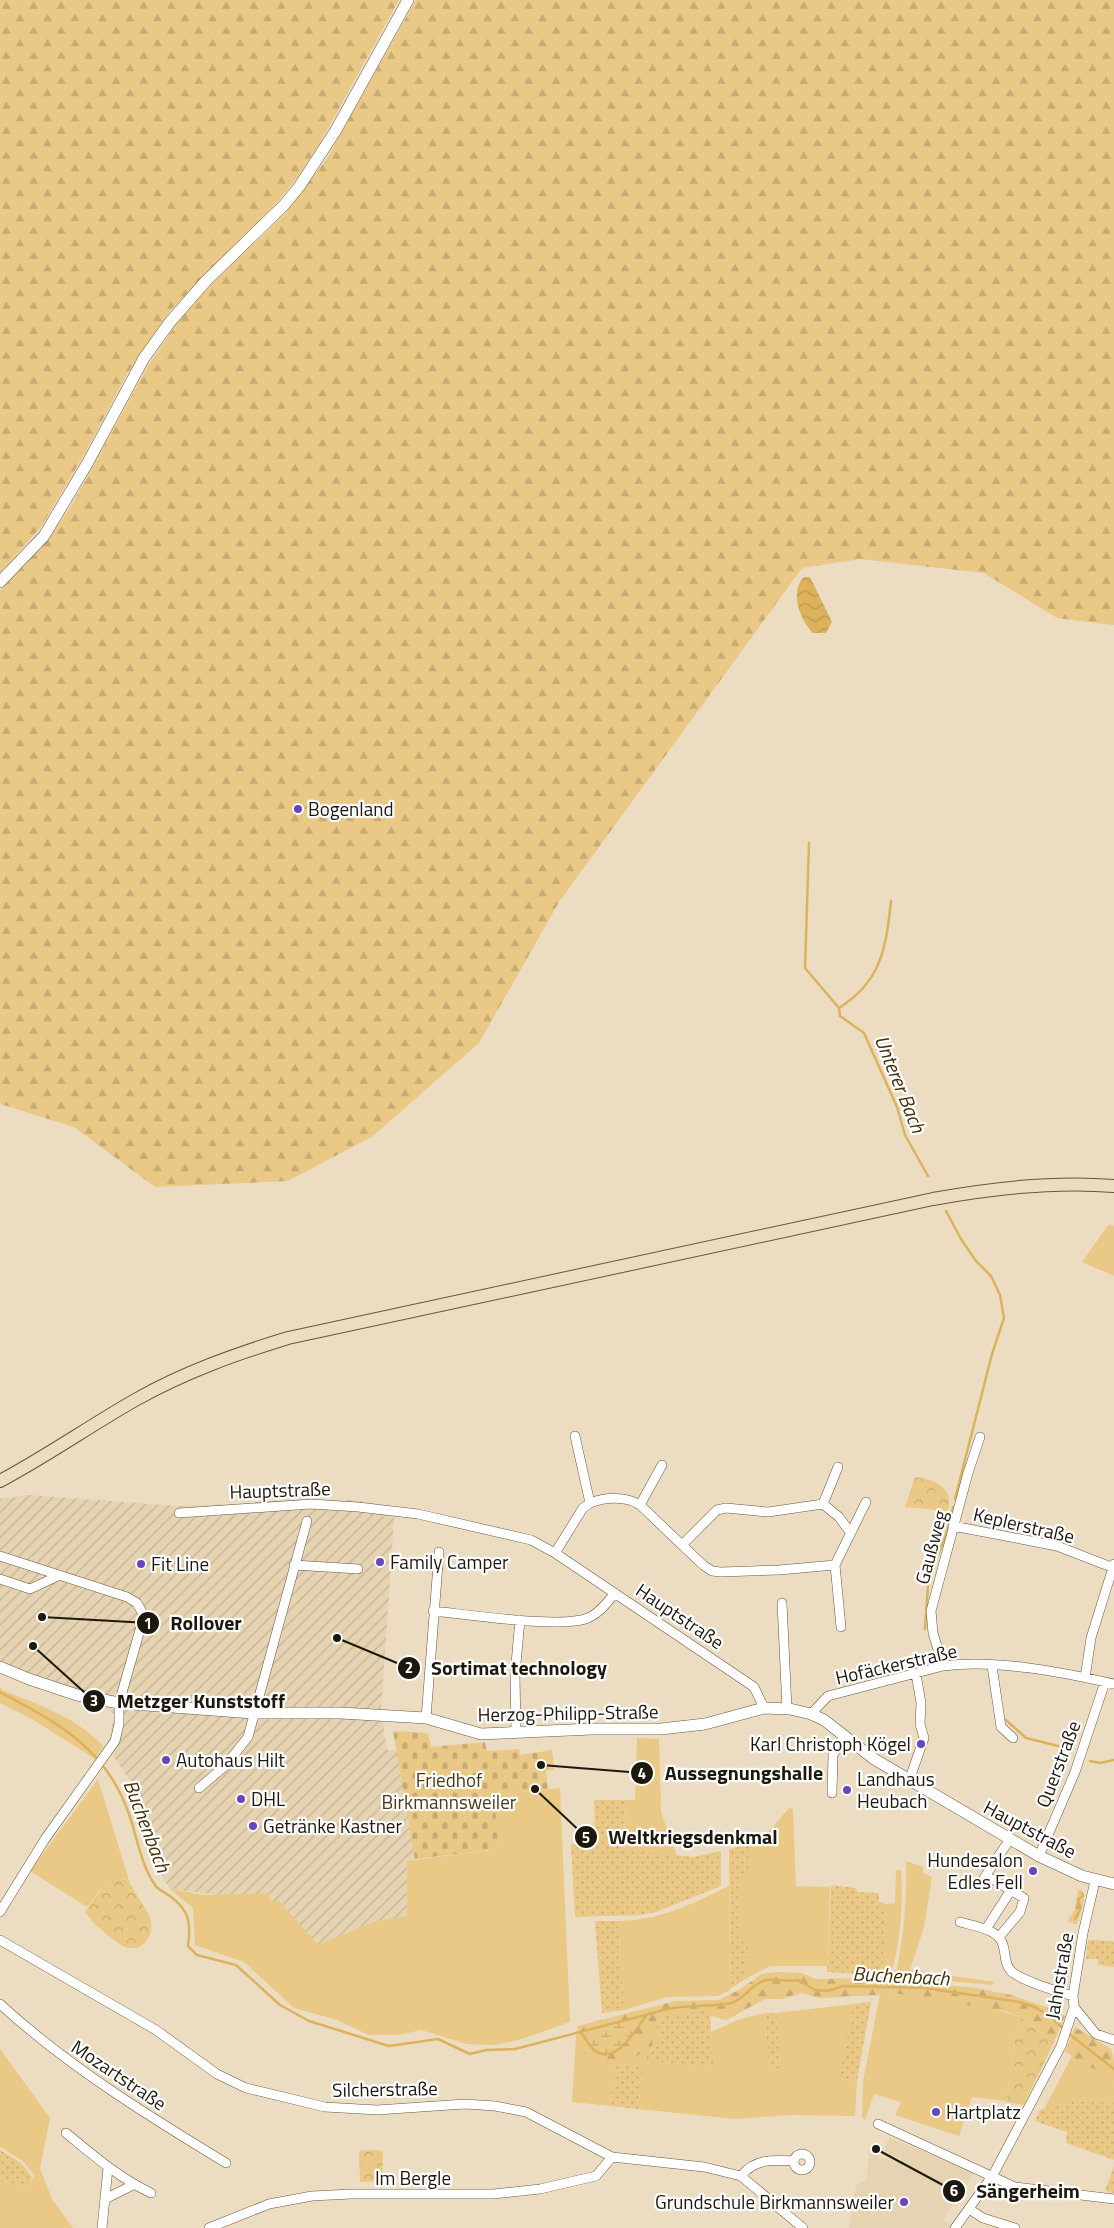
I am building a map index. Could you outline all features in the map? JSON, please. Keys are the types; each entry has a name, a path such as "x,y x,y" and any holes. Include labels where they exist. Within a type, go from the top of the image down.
{"main road":[{"path":"0,1481 138,1399 175,1380 214,1363 288,1338 933,1199 1030,1185 1083,1184 1114,1186"}],"street":[{"path":"0,582 44,536 87,464 140,365 170,322 206,281 284,205 315,164 408,0"},
{"path":"575,1436 590,1503"},
{"name":"Gaußweg","path":"943,1666 933,1633 931,1611 953,1526 980,1437"},
{"path":"640,1505 662,1465"},
{"path":"823,1504 838,1467"},
{"path":"555,1553 583,1508 590,1503 600,1499 631,1499 712,1571 779,1570 835,1565"},
{"path":"841,1627 835,1565 866,1502"},
{"name":"Hauptstraße","path":"180,1513 311,1504 358,1507 418,1514 530,1540 555,1553 754,1687 764,1708 787,1709 812,1714 874,1759 909,1781 1038,1856 1095,1881 1114,1884"},
{"path":"682,1545 717,1510 726,1508 768,1512 823,1504 839,1517 850,1532"},
{"path":"199,1788 225,1766 242,1747 248,1737 253,1712 307,1521"},
{"name":"Keplerstraße","path":"953,1526 1057,1546 1114,1567"},
{"path":"426,1718 439,1552"},
{"path":"0,1556 126,1597 137,1603 142,1609 144,1616 143,1627 119,1703 119,1724 115,1741 44,1839 0,1912"},
{"path":"294,1565 358,1569"},
{"path":"1085,1678 1091,1638 1114,1567"},
{"path":"0,1580 30,1589 58,1576"},
{"path":"434,1611 520,1620 564,1621 589,1618 615,1593"},
{"path":"782,1602 787,1709"},
{"path":"516,1733 515,1674 520,1620"},
{"name":"Hofäckerstraße","path":"812,1714 828,1696 943,1666 961,1664 1041,1670 1109,1683"},
{"path":"992,1666 1001,1727 1013,1738"},
{"name":"Herzog-Philipp-Straße","path":"0,1667 29,1680 77,1695 119,1703 253,1712 341,1713 426,1718 481,1734 592,1729 661,1729 705,1724 764,1708"},
{"path":"909,1781 924,1738 920,1724 921,1702 916,1674"},
{"name":"Querstraße","path":"1038,1856 1109,1683"},
{"path":"832,1793 833,1755 844,1736"},
{"path":"999,1937 1020,1912 1024,1898 988,1879 1010,1839"},
{"name":"Jahnstraße","path":"955,2228 992,2175 1061,2046 1074,2007 1073,1996 1083,1933 1095,1881"},
{"path":"986,1930 1011,1890"},
{"path":"960,1922 986,1930 999,1937 1007,1964 1013,1972 1073,1996"},
{"name":"Silcherstraße","path":"0,1940 156,2030 217,2074 246,2088 325,2107 376,2110 465,2104 495,2106 526,2112 612,2157 704,2167 741,2176 802,2228"},
{"name":"Mozartstraße","path":"0,2004 36,2037 110,2091 226,2163"},
{"path":"1074,2007 1096,2034 1114,2040"},
{"path":"878,2124 1015,2186 1114,2199"},
{"path":"66,2133 108,2168 151,2193"},
{"name":"Im Bergle","path":"209,2228 269,2204 312,2196 351,2194 493,2194 540,2190 596,2176 612,2157"},
{"path":"741,2176 748,2167 760,2162 771,2160 794,2161"},
{"path":"102,2228 108,2168"},
{"path":"105,2199 133,2184"},
{"path":"969,2209 983,2218 1015,2228"}],"shaded area":[{"path":"29,1495 178,1506 353,1500 395,1507 381,1710 387,1750 397,1751 415,1859 407,1861 407,1916 376,1921 318,1945 279,1901 170,1889 155,1865 131,1782 114,1757 111,1732 114,1714 97,1702 32,1686 0,1671 0,1499"},
{"path":"890,2138 974,2172 943,2220 951,2226 949,2228 849,2228 856,2186 867,2179 869,2153 879,2154 879,2158 901,2162 901,2157 885,2156 886,2144"}],"green space":[{"path":"0,0 399,0 321,141 297,178 277,202 170,311 127,374 84,455 41,527 0,573"},
{"path":"416,0 1114,0 1114,625 1057,618 984,573 860,559 802,568 559,902 479,1043 373,1136 288,1181 155,1187 74,1127 0,1104 0,591 41,548 70,508 148,366 181,317 211,285 285,214 326,160"},
{"path":"1109,1224 1114,1226 1114,1276 1082,1262"},
{"path":"915,1477 936,1482 945,1490 949,1502 948,1511 905,1507"},
{"path":"0,1687 2,1690 56,1712 81,1727 103,1746 95,1759 32,1719 0,1703"},
{"name":"Friedhof Birkmannsweiler","path":"393,1731 428,1733 431,1747 485,1742 487,1751 519,1749 520,1755 552,1750 554,1770 546,1771 548,1789 494,1795 499,1849 415,1859"},
{"path":"637,1738 659,1739 661,1812 677,1856 625,1850 624,1800 635,1800"},
{"path":"98,1779 130,1884 124,1878 107,1881 87,1907 30,1871"},
{"path":"560,1788 570,2022 519,2040 494,2045 467,2044 421,2030 399,2035 369,2035 337,2020 294,2008 244,1962 195,1945 193,1908 170,1889 205,1895 269,1893 269,1901 279,1901 318,1945 376,1921 407,1916 407,1861 499,1849 494,1795"},
{"path":"594,1800 624,1800 625,1850 693,1857 721,1851 721,1886 656,1912 639,1915 575,1917 571,1844 595,1843"},
{"path":"789,1808 793,1809 796,1886 830,1887 827,1966 770,1966 747,1978 748,1943 738,1940 739,1879 751,1872 751,1844 765,1836"},
{"path":"751,1844 751,1873 739,1880 738,1940 748,1943 747,1978 730,1989 729,1849"},
{"path":"906,1861 923,1867 923,1873 932,1877 924,1927 910,1970 995,1982 991,1985 907,1977 885,1977 897,1969 903,1929"},
{"path":"896,1870 901,1870 900,1931 893,1967 882,1973 886,1904 895,1903"},
{"path":"117,1877 130,1884 150,1918 151,1931 149,1937 146,1942 136,1948 130,1948 118,1943 97,1926 85,1912 107,1881"},
{"path":"831,1885 856,1888 857,1892 879,1893 879,1902 886,1904 882,1973 878,1975 827,1972"},
{"path":"729,1886 730,1990 718,1996 667,1997 624,2010 618,1921 649,1918 676,1910"},
{"path":"1081,1889 1084,1900 1077,1924 1073,1924 1073,1921 1069,1923 1069,1918 1075,1910 1078,1890"},
{"path":"595,1921 618,1921 624,2010 602,2013"},
{"path":"1088,1940 1112,1941 1114,1944 1114,1967 1098,1965 1098,1959 1086,1959"},
{"path":"778,1972 801,1973 816,1979 867,1978 874,1982 927,1983 975,1988 1011,1995 1055,2010 1065,2016 1054,2042 1025,2019 1005,2011 898,1994 819,1998 802,1993 781,1999 765,1999 726,2020 712,2016 664,2021 653,2031 652,2047 637,2056 613,2063 597,2061 589,2057 580,2049 578,2044 578,2026 675,2001 718,2000 739,1990 762,1974"},
{"path":"880,1994 954,2000 990,2008 1025,2019 1018,2018 1006,2101 972,2097 959,2136 895,2115 901,2102 874,2094 865,2120 862,2118 863,2082"},
{"path":"871,2002 857,2081 839,2079 854,2004"},
{"path":"854,2004 839,2079 857,2081 855,2116 790,2115 735,2119 638,2109 643,2067 615,2065 611,2106 572,2102 576,2037 580,2032 655,2021 662,2042 645,2055 642,2061 712,2066 711,2032 740,2019 765,2013 769,2070 780,2069 777,2013"},
{"path":"710,2010 713,2066 642,2061 645,2055 662,2042 655,2021 667,2016"},
{"path":"765,2013 777,2013 780,2069 769,2070"},
{"path":"646,2016 623,2045 616,2051 608,2054 600,2054 592,2048 580,2032"},
{"path":"1018,2018 1025,2019 1054,2042 1024,2105 1006,2102"},
{"path":"1075,2027 1111,2049 1114,2060 1114,2081 1065,2052"},
{"path":"0,2049 50,2118 40,2168 52,2199 73,2228 0,2228 0,2182 29,2186 34,2175 23,2161 0,2147"},
{"path":"1072,2056 1114,2081 1114,2103 1074,2100 1044,2109"},
{"path":"615,2065 643,2067 638,2109 611,2106"},
{"path":"1074,2100 1114,2103 1114,2160 1066,2143 1067,2132 1035,2121 1040,2110"},
{"path":"0,2150 21,2163 32,2177 29,2186 0,2182"},
{"path":"359,2151 383,2151 382,2181 360,2182"},
{"path":"1114,2166 1114,2193 1105,2191"}],"water":[{"path":"804,577 810,577 832,622 826,633 813,633 800,614 797,590"}],"waterway":[{"name":"Unterer Bach","path":"809,843 805,968 839,1008 840,1016 864,1033 897,1107 905,1135 928,1176"},
{"path":"839,1008 865,986 879,962 887,933 891,901"},
{"name":"Unterer Bach","path":"946,1211 961,1239 976,1261 991,1276 1000,1295 1004,1318 992,1354 955,1499"},
{"name":"Unterer Bach","path":"931,1572 946,1535 953,1507"},
{"name":"Unterer Bach","path":"925,1629 928,1585"},
{"name":"Buchenbach","path":"0,1692 41,1715 78,1740 107,1771 119,1791 129,1814 150,1877 156,1887 182,1907 188,1918 188,1946 197,1955 236,1965 280,2005 309,2021 389,2046 438,2039 470,2054 486,2050 515,2049 668,2009 731,2003 739,1999 755,1985 764,1981 798,1980 815,1990 827,1991 844,1986 925,1988 1019,2002 1037,2008 1064,2029"},
{"name":"Unterer Bach","path":"1006,1720 1026,1738 1070,1749"},
{"name":"Unterer Bach","path":"1090,1761 1100,1763 1114,1760"},
{"path":"1075,1919 1080,1910 1078,1899 1083,1896 1082,1893"},
{"name":"Buchenbach","path":"580,2032 592,2048 600,2054 608,2054 616,2051 623,2045 646,2016"},
{"name":"Buchenbach","path":"1068,2033 1114,2069"}],"place":[{"name":"Bogenland","path":"298,809"},
{"name":"Family Camper","path":"380,1562"},
{"name":"Fit Line","path":"141,1564"},
{"name":"Rollover","path":"42,1617"},
{"name":"Sortimat technology","path":"337,1638"},
{"name":"Metzger Kunststoff","path":"33,1646"},
{"name":"Karl Christoph Kögel","path":"921,1744"},
{"name":"Autohaus Hilt","path":"166,1760"},
{"name":"Aussegnungshalle","path":"541,1765"},
{"name":"Weltkriegsdenkmal","path":"535,1789"},
{"name":"Landhaus Heubach","path":"847,1790"},
{"name":"DHL","path":"241,1799"},
{"name":"Getränke Kastner","path":"253,1826"},
{"name":"Hundesalon Edles Fell","path":"1033,1871"},
{"name":"Hartplatz","path":"936,2112"},
{"name":"Sängerheim","path":"876,2149"},
{"name":"Grundschule Birkmannsweiler","path":"904,2202"}]}
